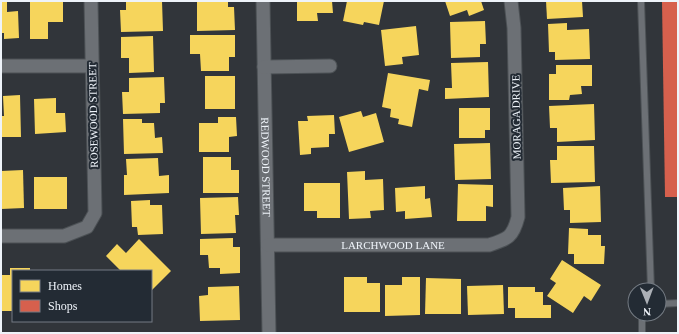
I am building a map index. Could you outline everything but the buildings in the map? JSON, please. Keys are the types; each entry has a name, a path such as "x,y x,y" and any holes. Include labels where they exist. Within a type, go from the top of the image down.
{"street":[{"name":"ROSEWOOD STREET","path":"1,236 64,236 87,227 95,213 91,1"},
{"name":"REDWOOD STREET","path":"263,1 269,333"},
{"name":"MORAGA DRIVE","path":"511,1 514,28 518,217 514,232"},
{"path":"1,66 92,66"},
{"path":"264,67 330,66"},
{"name":"LARCHWOOD LANE","path":"268,245 489,245 504,240 514,232"}],"lane":[{"path":"641,1 651,282"},
{"path":"667,304 678,303"},
{"path":"642,322 642,333"}]}
